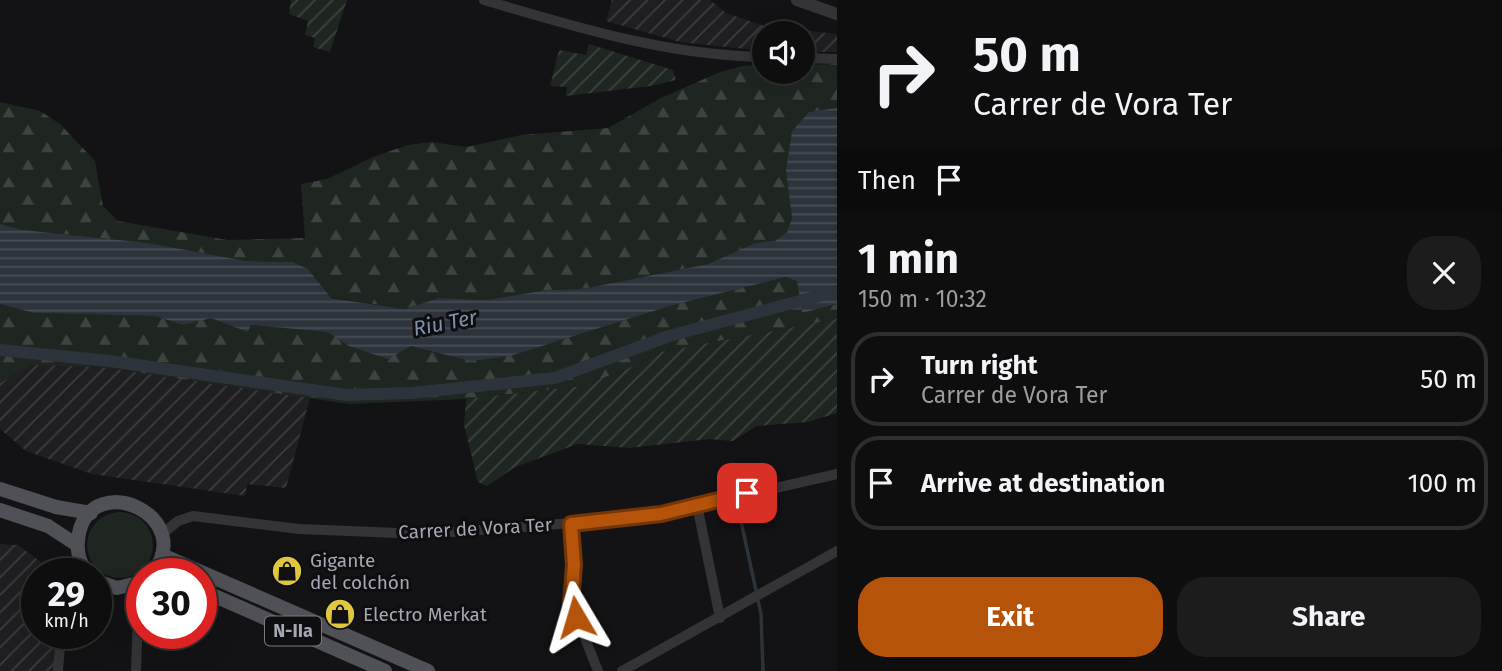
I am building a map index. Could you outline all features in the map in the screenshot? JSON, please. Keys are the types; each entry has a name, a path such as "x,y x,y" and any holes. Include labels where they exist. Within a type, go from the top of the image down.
{"main road":[{"path":"0,489 56,507 91,513"},
{"path":"79,558 77,545 80,527 91,513 109,503 135,504 149,513 162,534 161,558"},
{"path":"0,510 48,526 77,545"},
{"name":"N-IIa","path":"162,555 428,671"},
{"name":"N-IIa","path":"217,597 385,671"}],"street":[{"path":"484,0 573,26 688,51 752,56"},
{"path":"797,0 837,14"},
{"path":"815,58 837,59"},
{"name":"Carrer de Vora Ter","path":"162,534 178,521 193,516 299,529 423,534 571,524 661,514 790,482 837,474"},
{"path":"697,505 720,618"},
{"path":"571,524 574,565 571,603 598,671"},
{"path":"622,671 837,551"},
{"path":"58,671 60,649"},
{"path":"136,671 137,649"}],"shaded area":[{"path":"612,0 710,0 726,13 752,22 752,50 680,42 606,21"},
{"path":"815,32 837,34 837,52 815,52"},
{"path":"31,365 102,367 310,398 286,488 247,484 245,496 92,474 26,451 0,429 0,383"},
{"path":"0,544 18,545 35,558 21,558 21,649 56,649 54,671 0,671"}],"green space":[{"path":"291,0 347,0 330,52 313,47 315,38 305,35 308,21 289,14"},
{"path":"589,44 673,70 676,80 651,86 566,96 567,87 550,86 559,50 586,55"},
{"path":"837,64 837,108 809,112 787,170 792,218 787,232 775,241 755,243 708,264 582,289 547,290 486,300 439,298 405,309 330,297 308,269 293,262 246,261 148,243 23,230 0,224 0,102 40,111 60,124 95,161 103,206 118,221 227,240 305,238 301,184 327,179 373,157 408,145 431,142 467,147 521,135 608,128 661,98 720,72 752,66 752,84 815,84 815,65"},
{"path":"786,277 797,280 802,313 837,304 837,319 660,352 625,370 581,386 466,399 349,404 102,367 31,365 0,383 0,304 34,313 155,316 183,325 211,317 249,331 251,325 327,332 349,346 555,342 670,306"},
{"path":"837,319 837,413 808,422 757,426 733,441 709,439 630,448 578,444 515,467 487,486 478,482 464,425 466,399 581,386 625,370 660,352"},
{"path":"120,512 133,515 143,522 152,539 150,558 126,558 126,577 120,578 112,576 112,558 90,558 87,545 90,532 97,522 107,515"}],"water":[{"name":"Riu Ter","path":"837,108 837,304 802,313 797,281 786,277 670,306 510,356 471,361 411,346 388,359 349,346 327,332 251,325 248,332 211,318 183,325 155,316 34,313 0,304 0,224 23,230 148,243 246,261 293,262 308,269 331,298 405,309 439,298 486,300 547,290 582,289 708,264 755,243 775,241 787,232 792,218 786,170 792,132 809,112"}],"waterway":[{"path":"0,350 110,361 347,395 411,393 555,378 669,336 837,291"},
{"path":"738,507 761,614 763,671"}],"place":[{"name":"Gigante del colchón","path":"287,571"},
{"name":"Electro Merkat","path":"340,614"}],"route":[{"path":"576,617 571,603 574,565 571,524 661,514 747,493"}]}
